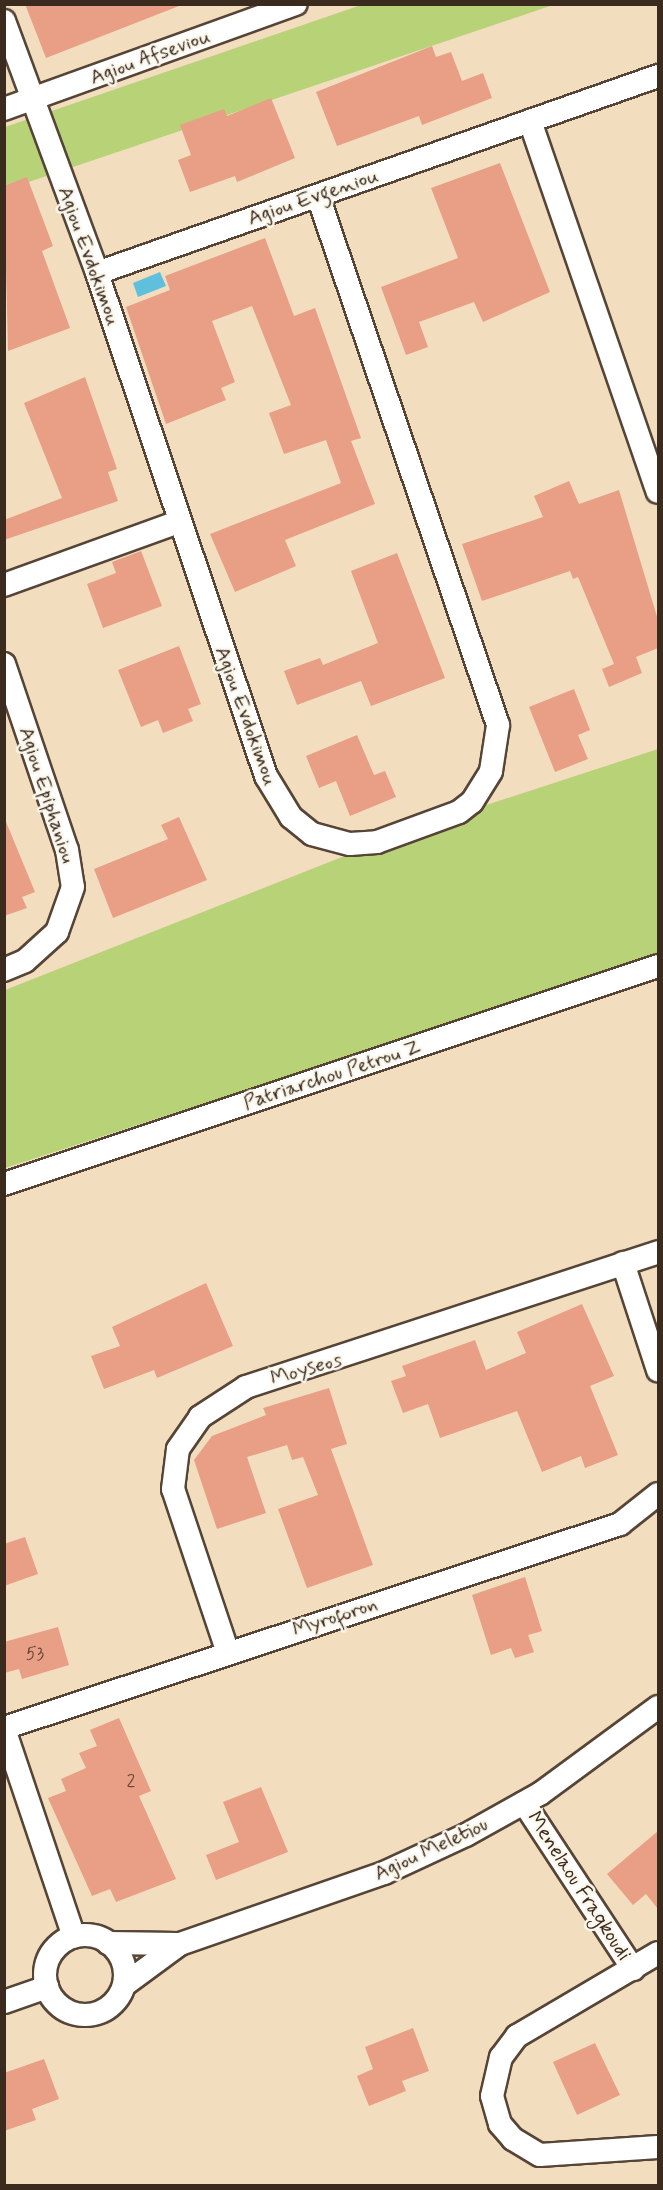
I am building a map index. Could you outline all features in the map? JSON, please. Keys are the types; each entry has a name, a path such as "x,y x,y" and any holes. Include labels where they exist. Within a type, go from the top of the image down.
{"street":[{"name":"Agiou Afseviou","path":"4,109 296,4"},
{"name":"Agiou Evdokimou","path":"4,21 97,273 178,522 266,776 291,817 312,834 350,844 377,842 459,812 472,802 496,754 494,705 318,196"},
{"name":"Agiou Evgeniou","path":"97,273 658,76"},
{"path":"530,121 658,492"},
{"path":"4,585 178,522"},
{"name":"Agiou Epiphaniou","path":"4,664 67,850 73,887 57,932 26,961 4,970"},
{"name":"Patriarchou Petrou Z","path":"4,1184 658,966"},
{"name":"Moyseos","path":"228,1653 173,1489 178,1449 200,1417 246,1387 658,1252"},
{"path":"623,1263 658,1370"},
{"name":"Myroforon","path":"4,1729 620,1524 658,1494"},
{"name":"Agiou Meletiou","path":"124,1985 180,1944 384,1873 524,1803 658,1707"},
{"path":"4,1729 74,1937"},
{"name":"Menelaou Fragkoudi","path":"524,1803 633,1969"},
{"path":"74,1937 108,1943 123,1965 124,1985 105,2010 86,2015 66,2011 47,1987 50,1956 74,1937"},
{"name":"Agiou Meletiou","path":"108,1943 180,1944"},
{"name":"Menelaou Fragkoudi","path":"658,1953 518,2036 501,2057 492,2097 500,2124 513,2139 540,2155 658,2147"},
{"path":"4,2002 47,1987"}],"green space":[{"path":"361,5 553,5 5,190 5,127"},
{"path":"658,749 658,956 5,1168 5,990 413,829"}],"water":[{"path":"160,272 166,286 138,297 133,283"}],"building":[{"path":"25,4 179,4 179,6 46,58"},
{"path":"432,46 436,57 451,52 462,81 483,73 492,98 422,125 419,116 337,146 316,92"},
{"path":"271,98 295,158 237,182 235,176 190,192 178,160 191,155 180,125 224,109 227,116"},
{"path":"500,163 550,292 483,322 474,302 419,322 428,347 406,355 381,287 458,258 431,188"},
{"path":"27,177 53,246 42,251 70,328 8,351 4,186"},
{"path":"265,238 294,316 315,308 361,438 351,441 375,504 285,540 296,566 235,592 210,534 341,483 326,440 284,454 269,413 291,405 252,306 212,321 235,382 221,388 226,400 166,424 126,307 170,290 165,276"},
{"path":"85,377 117,469 108,472 118,501 4,540 4,520 62,498 24,403"},
{"path":"569,481 579,504 619,490 658,620 658,648 636,657 642,673 609,687 602,669 614,664 578,577 573,579 570,571 482,601 462,544 543,517 534,496"},
{"path":"141,551 162,606 103,628 87,584 116,573 112,562"},
{"path":"397,553 445,678 371,706 361,681 297,705 284,671 320,658 323,665 378,643 351,571"},
{"path":"179,646 201,704 188,709 193,721 163,733 158,720 141,727 118,670"},
{"path":"574,689 590,730 578,735 588,759 555,772 529,707"},
{"path":"357,735 374,775 385,771 396,797 350,816 336,781 319,788 306,756"},
{"path":"4,817 35,892 22,897 27,908 4,916"},
{"path":"179,817 207,880 113,918 94,869 168,839 161,825"},
{"path":"206,1283 233,1346 157,1378 154,1370 104,1389 91,1356 120,1346 112,1327"},
{"path":"582,1304 614,1376 590,1386 618,1455 585,1468 581,1456 542,1472 517,1411 440,1438 428,1404 403,1413 391,1381 406,1376 402,1366 475,1340 486,1370 526,1353 517,1332"},
{"path":"329,1388 347,1444 331,1449 373,1565 307,1588 278,1509 318,1495 303,1457 292,1460 287,1445 247,1457 266,1513 217,1529 194,1460 212,1436 266,1415 263,1408"},
{"path":"25,1537 38,1574 4,1586 4,1544"},
{"path":"525,1577 542,1631 528,1635 534,1652 515,1658 511,1648 491,1655 472,1595"},
{"path":"58,1627 69,1665 22,1679 19,1669 4,1673 4,1642"},
{"path":"119,1718 151,1791 139,1796 176,1879 116,1902 110,1889 92,1896 48,1798 66,1791 61,1779 86,1768 79,1753 97,1746 90,1730"},
{"path":"261,1787 288,1852 216,1880 206,1855 239,1842 223,1802"},
{"path":"658,1831 658,1909 646,1894 633,1905 607,1874"},
{"path":"413,2028 429,2071 402,2081 406,2091 369,2106 357,2076 373,2069 365,2047"},
{"path":"595,2043 620,2095 577,2115 553,2062"},
{"path":"44,2059 59,2099 32,2109 36,2120 4,2131 4,2073"}]}
